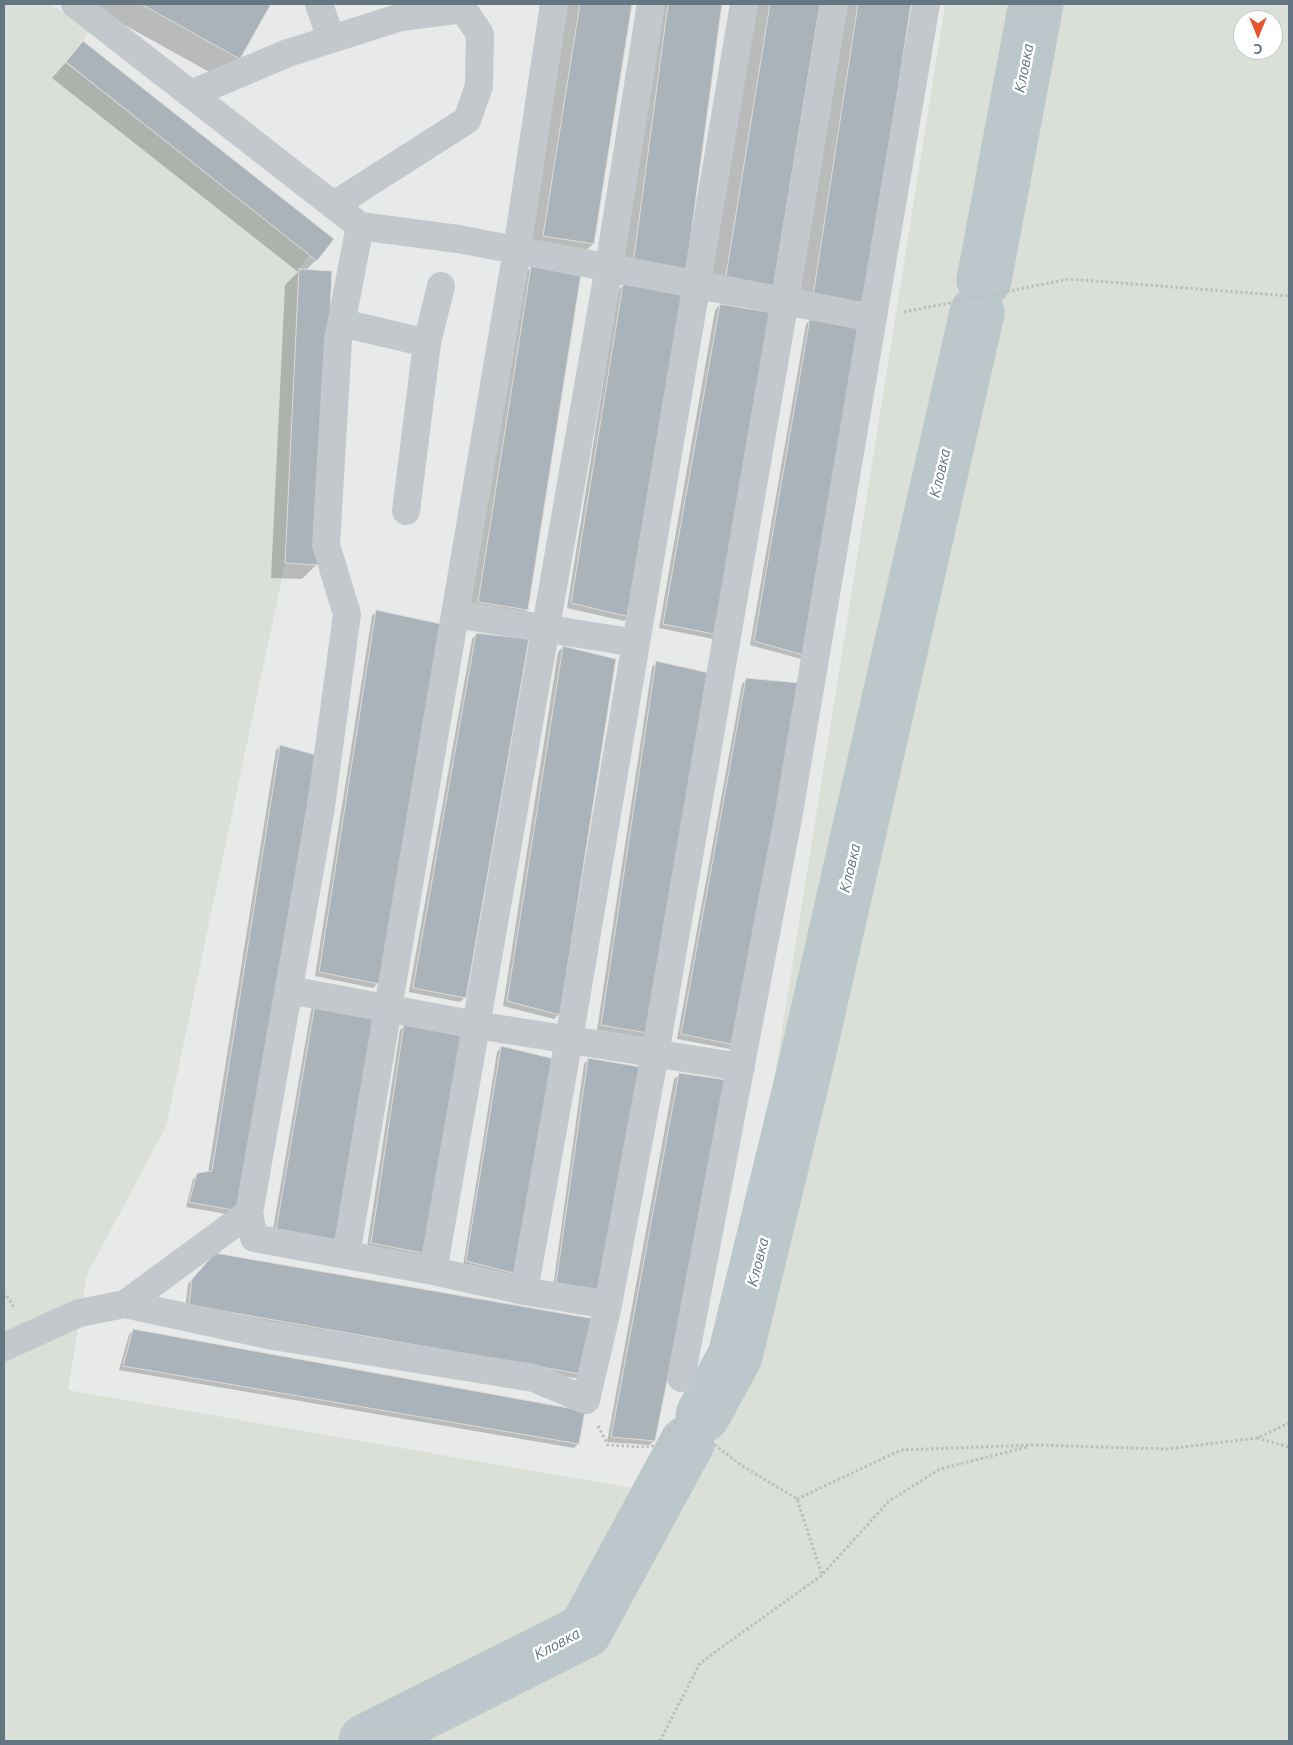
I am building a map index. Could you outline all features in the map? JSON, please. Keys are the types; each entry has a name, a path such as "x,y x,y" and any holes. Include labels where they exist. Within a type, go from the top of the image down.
{"lane":[{"path":"75,4 360,226 458,239 873,318"},
{"path":"319,4 331,39"},
{"path":"346,1255 517,250 554,4"},
{"path":"432,1271 608,267 651,4"},
{"path":"524,1291 569,1039 744,4"},
{"path":"4,1347 79,1313 125,1304 273,1336 534,1378 586,1400 608,1305 655,1054 834,4"},
{"path":"681,1378 788,818 926,4"},
{"path":"191,94 288,53 401,17 463,9 480,34 479,86 467,120 334,205"},
{"path":"360,226 338,340 326,545 347,614 321,807 249,1213 254,1238 432,1271 524,1291 608,1305"},
{"path":"406,511 427,343 441,286"},
{"path":"342,323 427,343"},
{"path":"455,614 636,643"},
{"path":"289,990 476,1025 741,1067"},
{"path":"125,1304 249,1213"}],"path":[{"path":"873,318 1069,279 1289,296"},
{"path":"586,1400 608,1445 641,1448 660,1445 679,1417 681,1378"},
{"path":"679,1417 741,1465 797,1498 822,1575"},
{"path":"797,1498 901,1450 1034,1445 1167,1449 1256,1438 1289,1423"},
{"path":"1256,1438 1289,1447"},
{"path":"660,1741 700,1663 822,1575 889,1501 940,1469 1034,1445"}],"shaded area":[{"path":"4,4 49,4 93,27 66,63 309,255 299,269 285,563 166,1127 87,1275 68,1390 633,1488 723,1399 945,4 1289,4 1289,1741 4,1741"},
{"path":"49,4 945,4 723,1399 633,1488 67,1390 87,1275 166,1127 299,269 308,255 66,62 93,27"}],"building":[{"path":"141,4 271,4 240,59"},
{"path":"580,4 632,4 594,244 543,236"},
{"path":"668,4 722,4 686,272 633,265"},
{"path":"770,4 820,4 773,289 725,282"},
{"path":"858,4 911,4 865,305 813,296"},
{"path":"83,41 334,239 317,261 66,62"},
{"path":"531,266 581,274 528,610 478,602"},
{"path":"299,269 332,271 318,565 285,563"},
{"path":"623,284 684,294 630,617 571,603"},
{"path":"720,304 774,313 719,635 663,624"},
{"path":"810,318 860,324 807,656 754,641"},
{"path":"376,610 441,624 379,984 319,972"},
{"path":"476,633 529,639 466,998 413,988"},
{"path":"563,646 616,659 560,1015 507,1001"},
{"path":"656,661 714,674 653,1034 601,1025"},
{"path":"746,678 800,683 736,1045 681,1034"},
{"path":"280,745 316,755 238,1211 189,1202 197,1173 212,1171"},
{"path":"315,1004 376,1018 340,1243 276,1230"},
{"path":"404,1024 462,1036 428,1254 371,1243"},
{"path":"501,1046 559,1060 521,1275 466,1261"},
{"path":"588,1058 647,1068 609,1291 556,1283"},
{"path":"679,1073 728,1080 655,1441 611,1437"},
{"path":"215,1253 601,1320 592,1376 189,1305 192,1279"},
{"path":"133,1329 585,1411 579,1444 123,1366"}],"waterway":[{"name":"Кловка","path":"984,280 1036,4"},
{"name":"Кловка","path":"703,1415 735,1356 806,1064 977,313"},
{"name":"Кловка","path":"366,1741 585,1631 687,1443"}]}
